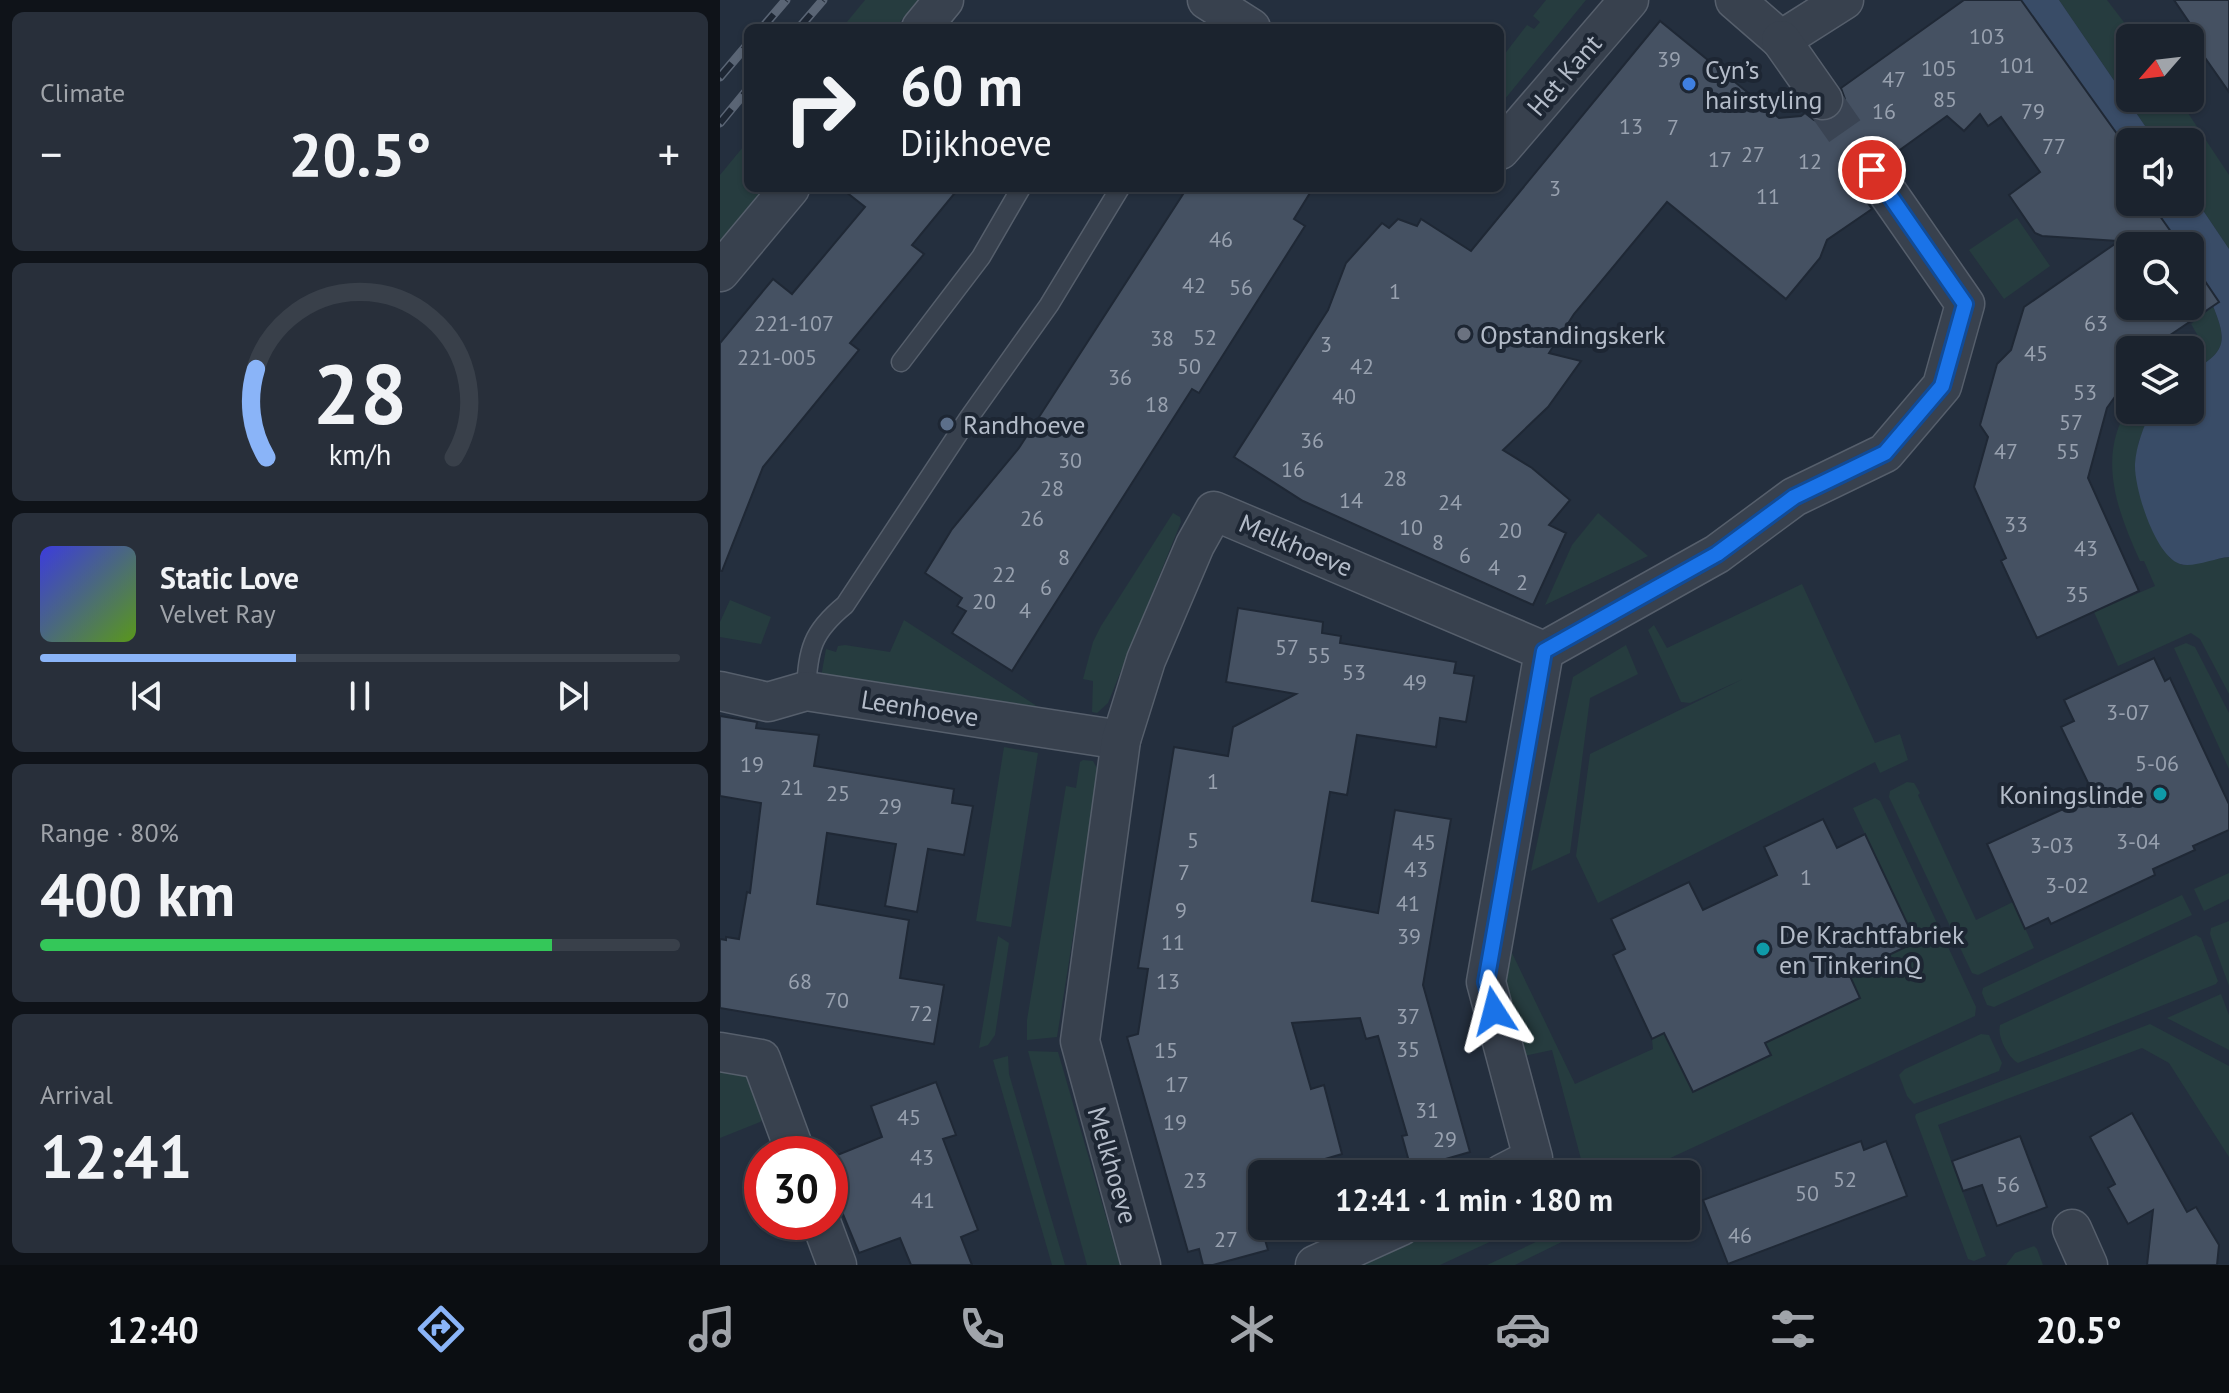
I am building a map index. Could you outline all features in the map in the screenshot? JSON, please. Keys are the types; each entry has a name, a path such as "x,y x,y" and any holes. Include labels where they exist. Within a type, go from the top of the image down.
{"street":[{"path":"924,24 944,0"},
{"name":"Het Kant","path":"1504,145 1629,0"},
{"path":"1735,0 1781,40 1823,100"},
{"path":"1781,40 1844,0"},
{"path":"1529,1160 1533,1158 1486,982 1544,651 1717,554 1794,497 1885,453 1942,386 1965,304 1872,170"},
{"path":"720,272 787,192"},
{"name":"Melkhoeve","path":"1141,1265 1080,1041 1121,740 1146,660 1195,545 1214,511 1544,651"},
{"name":"Leenhoeve","path":"720,691 768,702 806,691 1121,740"},
{"path":"720,1052 761,1059 789,1136"},
{"path":"2072,1229 2088,1265"},
{"path":"828,1240 837,1265"},
{"path":"1315,1265 1370,1240"}],"lane":[{"path":"901,362 981,257 1019,192"},
{"path":"806,691 808,654 826,620 845,605 968,419 1049,305 1118,192"}],"green space":[{"path":"865,0 918,0 898,24 845,24"},
{"path":"1546,0 1586,0 1504,100 1504,55 1527,25 1534,29 1540,22 1533,16"},
{"path":"2059,0 2107,0 2125,24 2116,24 2116,83"},
{"path":"2136,112 2187,112 2198,128 2146,128"},
{"path":"2204,137 2229,175 2229,249 2204,212"},
{"path":"744,146 744,192 762,192 720,243 720,175"},
{"path":"2017,218 2050,266 2004,299 1969,250"},
{"path":"2213,306 2222,339 2216,353 2204,363 2204,336 2198,336 2191,324 2204,320 2204,313"},
{"path":"2120,424 2146,424 2138,444 2156,535 2170,558 2182,565 2229,557 2229,694 2200,639 2191,633 2118,666 2094,612 2155,586 2144,561 2140,561 2118,503 2112,463"},
{"path":"1173,513 1180,517 1181,522 1108,703 1097,713 1092,712 1093,681 1083,679 1093,642"},
{"path":"1598,513 1648,556 1545,605 1572,545"},
{"path":"1802,584 1875,743 1900,734 1908,760 1880,773 1875,762 1598,903 1576,856 1590,754 1743,679 1690,703 1681,702 1648,630 1654,625 1667,648"},
{"path":"730,600 771,617 761,644 720,637 720,622"},
{"path":"904,620 1043,710 821,677 826,649 836,652 838,646 845,645 890,652"},
{"path":"2186,643 2195,647 2229,713 2229,769 2174,648"},
{"path":"1626,645 1638,674 1590,698 1570,853 1531,871 1573,677"},
{"path":"1004,747 1038,753 1011,927 976,921"},
{"path":"1093,761 1099,772 1057,1037 1027,1040 1027,1020 1066,786 1076,788 1080,762"},
{"path":"1907,782 1914,783 1920,793 1918,795 1976,920 2013,902 2034,948 1978,975 1972,973 1889,797 1890,791"},
{"path":"1875,798 1880,801 1976,1007 1975,1016 1666,1160 1581,1160 1552,1050 1524,1056 1504,981 1512,953 1575,1084 1653,1049 1652,1039 1667,1031 1669,1043 1693,1092 1770,1056 1760,1033 1783,1035 1860,998 1844,964 1915,942 1853,808"},
{"path":"2229,873 2229,899 2204,911 2194,889"},
{"path":"2182,895 2192,915 1994,1007 1987,1005 1983,988"},
{"path":"2229,921 2229,986 2210,934 2211,928"},
{"path":"2196,935 2201,938 2218,981 2216,984 2018,1063 2007,1052 2000,1035 2000,1025"},
{"path":"998,936 1009,943 995,1035 988,1045 979,1048"},
{"path":"2221,994 2229,1015 2229,1050 2167,1018"},
{"path":"2150,1024 2229,1066 2229,1157 2169,1063 2142,1048 1938,1125 1986,1256 1974,1261 1968,1259 1916,1114"},
{"path":"1981,1034 1989,1035 2002,1063 1999,1071 1914,1104 1907,1096 1899,1075 1905,1069"},
{"path":"1028,1051 1058,1052 1120,1265 1087,1265"},
{"path":"1008,1056 1009,1074 1065,1265 1052,1265 993,1060"},
{"path":"720,1066 746,1073 765,1117 760,1122 720,1138"},
{"path":"1415,1240 1494,1240 1440,1265 1362,1265"},
{"path":"1540,1240 1566,1240 1515,1265 1487,1265"},
{"path":"2034,1246 2043,1265 2006,1265 2015,1253"}],"water":[{"path":"2021,0 2059,0 2116,83 2116,112 2136,112 2146,128 2116,128 2116,132"},
{"path":"2204,212 2229,249 2229,557 2185,565 2171,558 2155,535 2142,504 2135,464 2146,424 2204,424 2204,363 2216,353 2222,339 2213,306 2219,302 2204,280 2204,232 2171,232 2160,216 2204,216"}],"building":[{"path":"1964,0 2021,0 2116,132 2116,216 2160,216 2171,232 2116,232 2116,241 2035,233 2009,195 2040,172 2001,117 1988,126 1980,114 1964,131 1947,116 1890,157 1871,148 1859,152 1852,161 1850,173 1872,209 1827,240 1820,258 1786,299 1667,202 1574,314 1549,353 1581,361 1548,407 1503,450 1532,468 1570,500 1549,525 1566,533 1533,605 1303,501 1234,457 1328,310 1346,263 1382,223 1389,228 1398,219 1417,226 1421,219 1471,251 1660,21 1779,118 1805,113 1814,120 1824,122 1835,118 1843,110 1845,99 1841,88"},
{"path":"2174,0 2229,0 2229,92 2204,56 2204,24 2190,24"},
{"path":"846,192 956,192 912,245 924,254 850,343 859,350 763,467 720,571 720,343 773,279 792,294 865,207"},
{"path":"1184,192 1311,192 1294,219 1305,226 1199,393 1192,389 1012,671 952,633 966,611 957,606 962,598 925,573 952,529 1019,448"},
{"path":"2116,243 2116,320 2192,320 2169,336 2116,336 2116,395 2107,408 2088,478 2139,591 2037,638 2001,561 2006,558 1974,487 1988,437 1980,425 1997,364 2011,350 2024,307"},
{"path":"2204,280 2219,302 2204,312"},
{"path":"1238,608 1323,622 1322,633 1341,636 1340,643 1456,662 1454,673 1474,676 1466,722 1440,718 1436,747 1357,735 1347,795 1330,792 1312,901 1378,913 1395,810 1451,819 1423,985 1470,1152 1442,1160 1409,1160 1402,1136 1407,1135 1378,1036 1366,1039 1360,1018 1292,1023 1311,1089 1324,1085 1342,1154 1322,1160 1248,1160 1248,1240 1265,1240 1268,1250 1203,1265 1199,1249 1188,1252 1127,1037 1138,1034 1148,969 1138,968 1174,747 1228,756 1233,727 1296,694 1226,682"},
{"name":"Koningslinde","path":"2154,658 2165,681 2170,678 2229,804 2229,830 2153,869 2155,875 2051,924 2048,918 2025,929 1987,844 2094,795 2061,727 2074,721 2064,700"},
{"path":"720,716 757,722 756,728 819,735 814,766 954,789 952,803 973,806 964,855 928,849 917,912 885,906 896,844 827,833 817,904 909,920 900,978 944,985 934,1044 720,1008 720,939 739,939 747,892 750,893 761,803 720,796"},
{"name":"De Krachtfabriek en TinkerinQ","path":"1823,819 1837,848 1865,834 1916,942 1849,974 1860,998 1765,1043 1771,1055 1693,1092 1664,1033 1652,1039 1613,955 1625,949 1611,919 1689,882 1703,910 1777,875 1764,847"},
{"path":"936,1082 956,1135 943,1139 978,1230 961,1237 972,1265 911,1265 900,1238 859,1253 848,1226 848,1151 882,1137 871,1106"},
{"path":"2132,1113 2187,1212 2196,1207 2219,1245 2217,1265 2147,1265 2153,1210 2128,1224 2108,1188 2115,1184 2090,1137"},
{"path":"2020,1136 2047,1207 1997,1226 1982,1185 1963,1191 1952,1161"},
{"path":"1861,1141 1864,1150 1886,1141 1907,1196 1728,1264 1703,1200"}],"tunnel":[{"path":"1823,100 1872,170"}],"railway":[{"path":"765,24 786,0"},
{"path":"802,24 823,0"},
{"path":"720,77 744,49"},
{"path":"720,123 744,94"}],"place":[{"name":"Cyn’s hairstyling","path":"1689,84"},
{"name":"Opstandingskerk","path":"1464,334"},
{"name":"Randhoeve","path":"947,424"},
{"name":"Koningslinde","path":"2160,794"},
{"name":"De Krachtfabriek en TinkerinQ","path":"1763,949"}],"route":[{"path":"1494,1011 1486,982 1544,651 1717,554 1794,497 1885,453 1942,386 1965,304 1872,170"}]}
